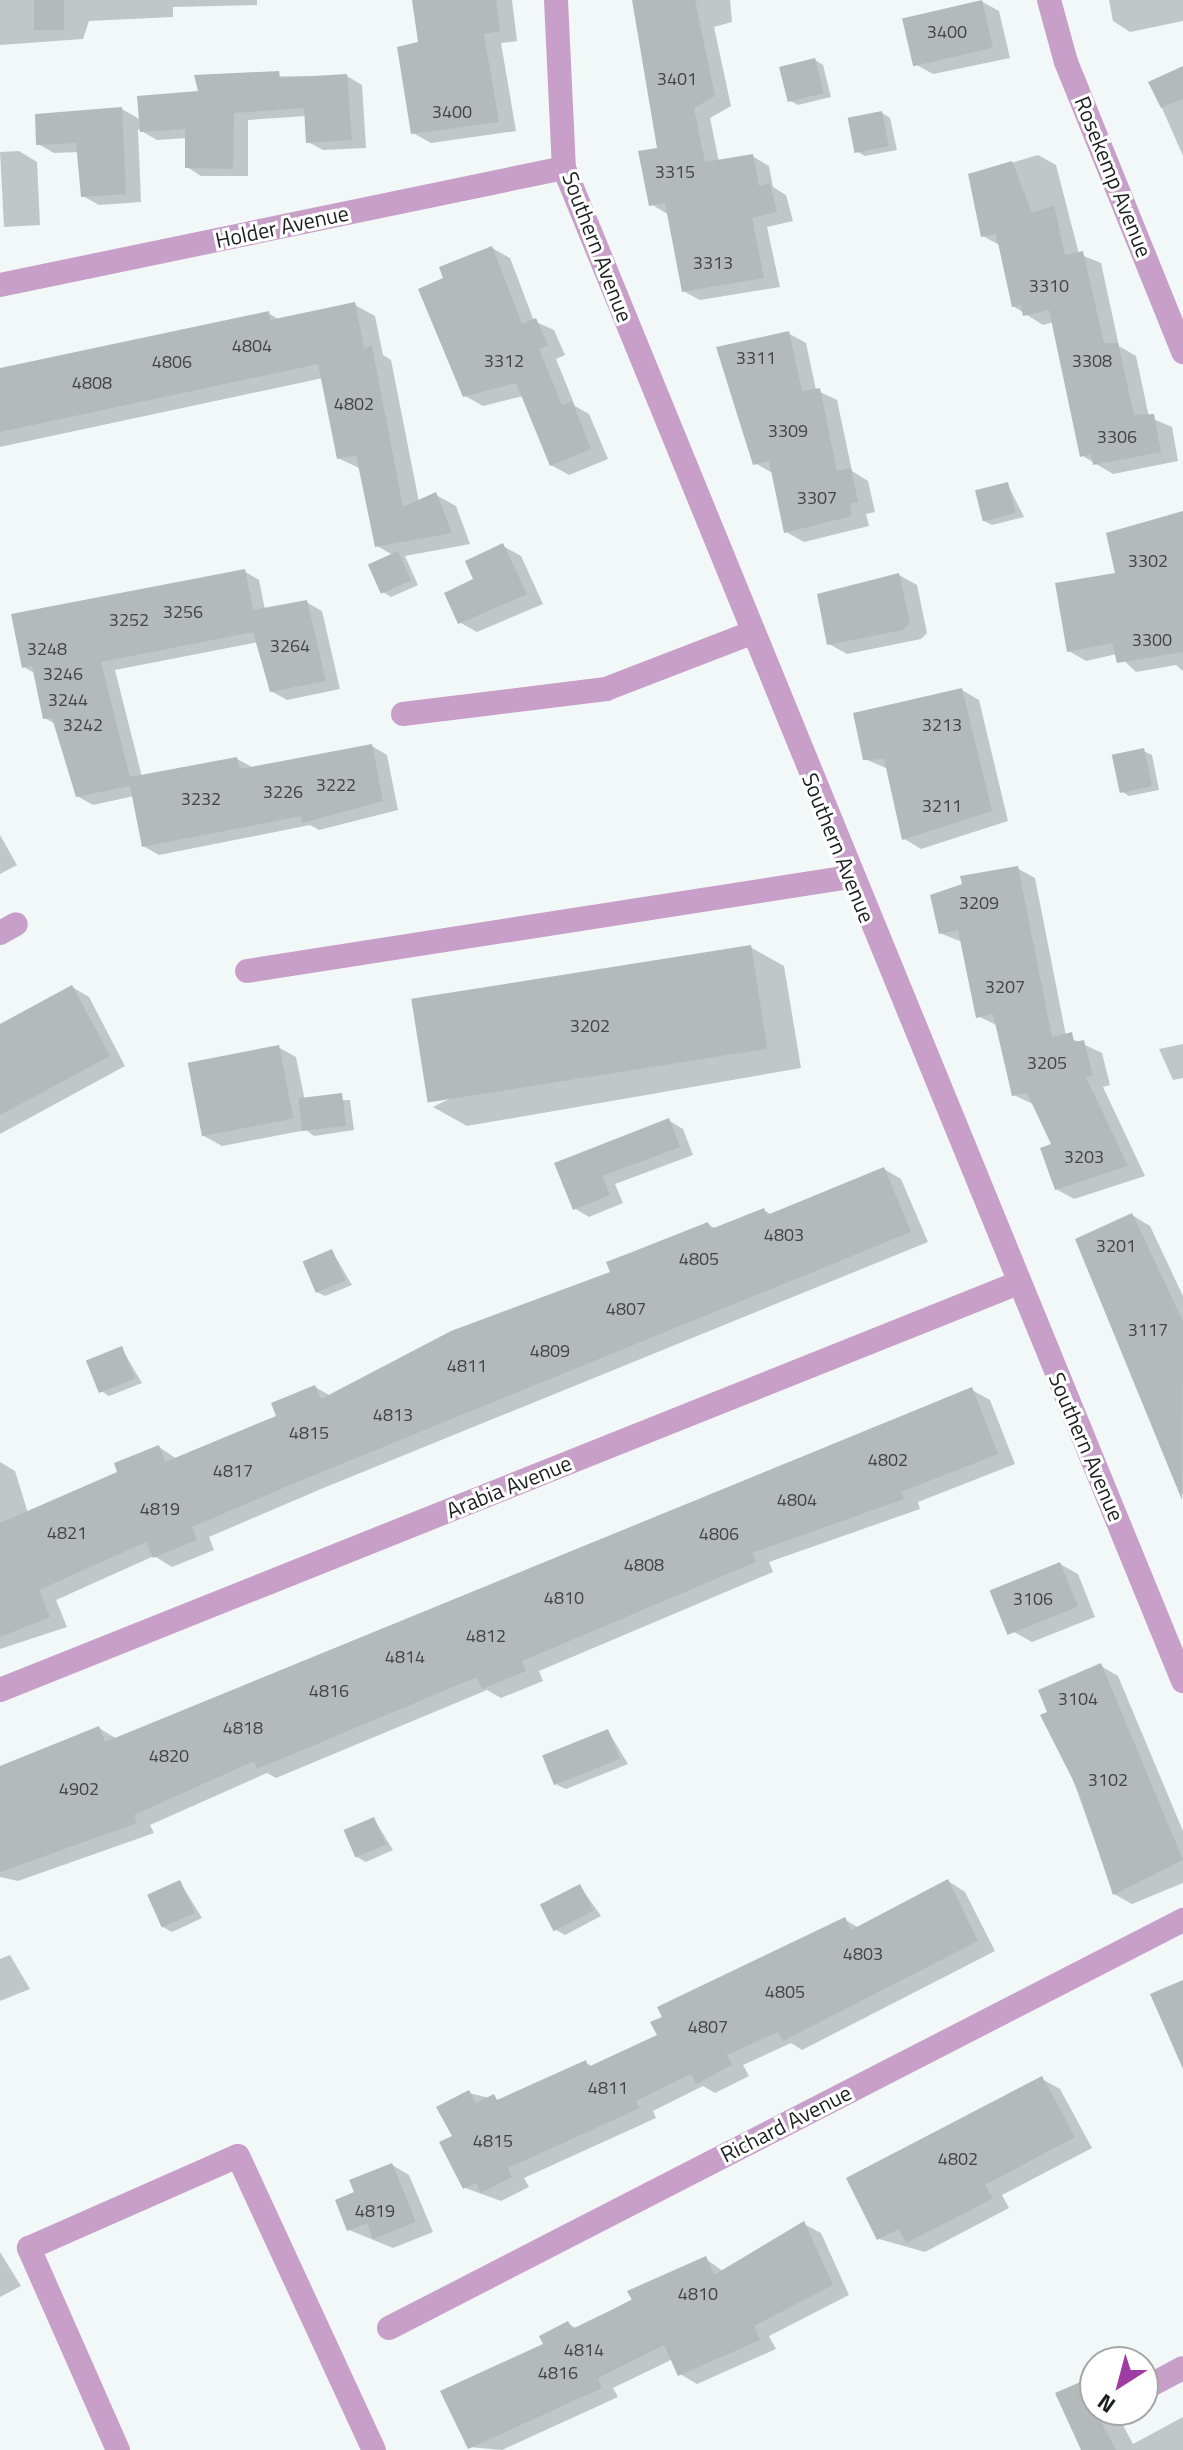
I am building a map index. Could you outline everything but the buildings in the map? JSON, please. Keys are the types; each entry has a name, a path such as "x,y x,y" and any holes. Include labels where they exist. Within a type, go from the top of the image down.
{"street":[{"name":"Southern Avenue","path":"556,0 564,168 849,877 1183,1681"},
{"name":"Rosekemp Avenue","path":"1049,0 1066,62 1183,352"},
{"name":"Holder Avenue","path":"0,285 564,168"},
{"path":"403,714 606,689 751,633"},
{"path":"247,971 849,877"},
{"name":"Arabia Avenue","path":"0,1690 1018,1283"},
{"name":"Richard Avenue","path":"389,2328 1183,1920"},
{"path":"118,2450 29,2248 238,2156 374,2450"},
{"path":"1159,2381 1183,2368"}]}
